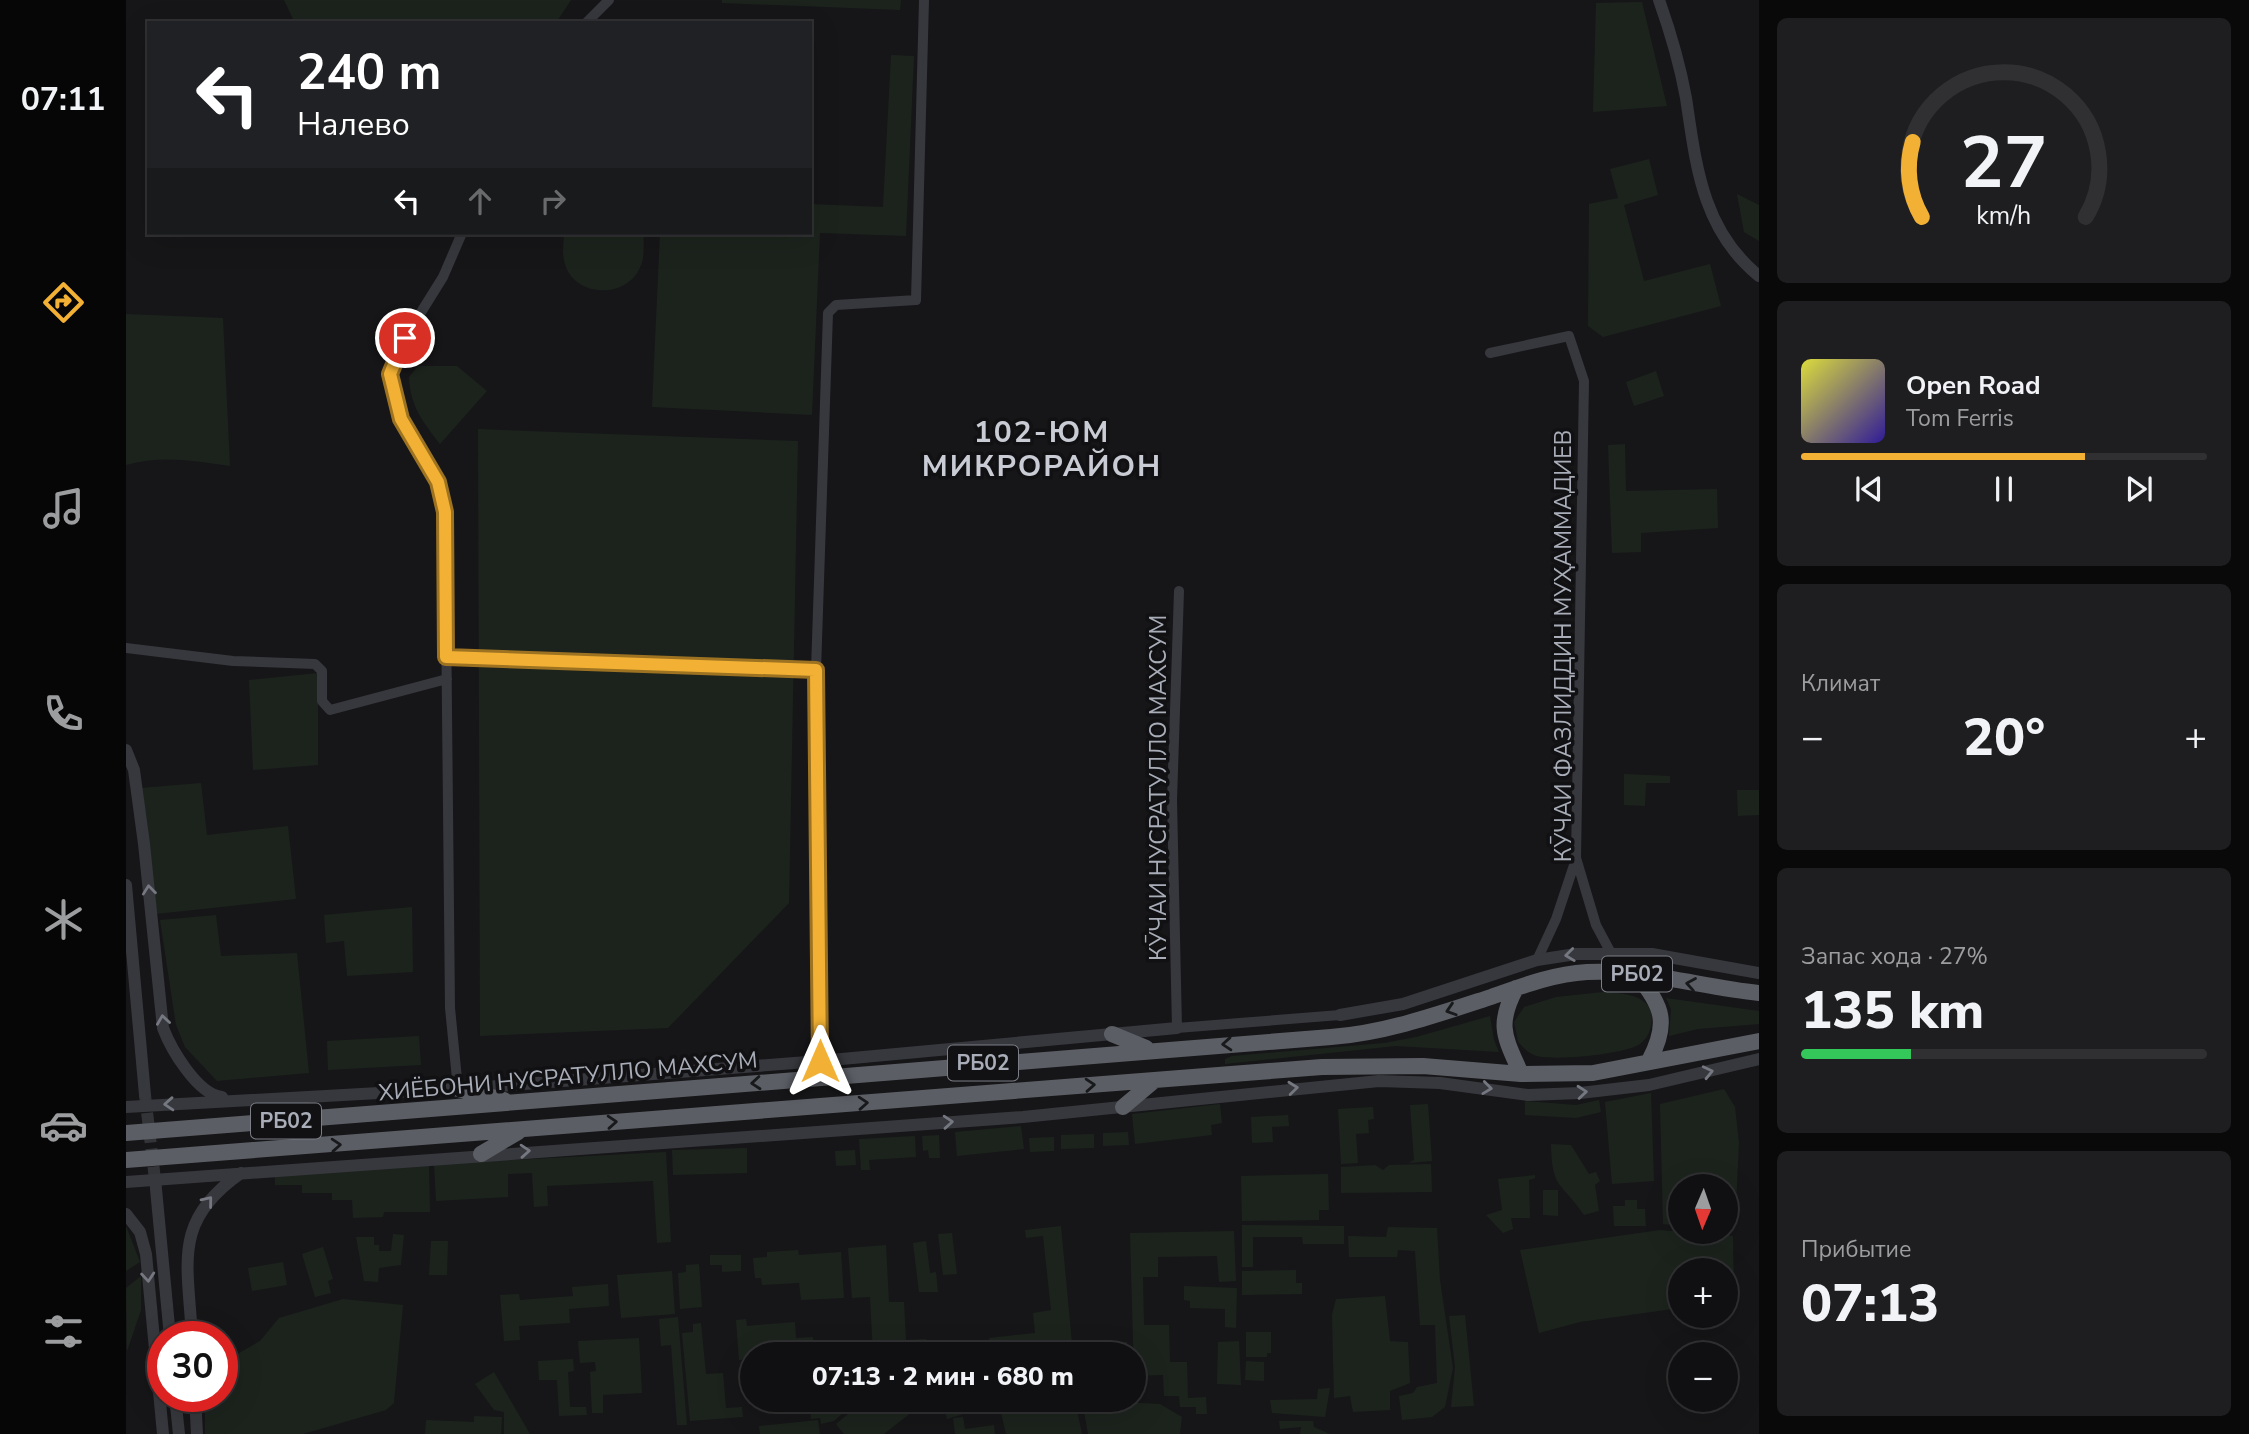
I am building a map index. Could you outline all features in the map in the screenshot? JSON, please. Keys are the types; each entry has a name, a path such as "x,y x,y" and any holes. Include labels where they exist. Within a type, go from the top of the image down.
{"highway":[{"name":"ХИЁБОНИ НУСРАТУЛЛО МАХСУМ","path":"126,1133 578,1099 1148,1049 1337,1037 1434,1015 1540,980 1586,972 1637,975 1759,993"},
{"name":"РБ02","path":"1637,975 1655,999 1661,1013 1662,1026 1649,1061"},
{"path":"1516,988 1504,1011 1503,1026 1506,1043 1521,1074"},
{"path":"1112,1034 1148,1049"},
{"name":"РБ02","path":"126,1160 1155,1080 1385,1065 1521,1074 1593,1073 1759,1041"},
{"path":"1123,1107 1155,1080"},
{"path":"458,1089 516,1103"},
{"path":"578,1099 581,1125"},
{"path":"481,1154 521,1131"}],"street":[{"path":"588,21 609,0"},
{"path":"820,1061 816,670 828,313 836,305 916,300 924,0"},
{"path":"1659,0 1685,97 1701,191 1719,232 1745,264 1759,276"},
{"path":"458,1089 450,1008 445,512 438,482 401,419 390,374 405,338 443,277 461,235"},
{"name":"КӮЧАИ ФАЗЛИДДИН МУҲАММАДИЕВ","path":"1490,353 1569,336 1584,381 1576,858 1596,925 1611,953"},
{"name":"КӮЧАИ НУСРАТУЛЛО МАХСУМ","path":"1177,1028 1172,800 1179,590"},
{"path":"126,648 233,661 315,664 322,671 322,701 330,710 447,679"},
{"path":"446,657 816,670"},
{"path":"126,750 134,770 144,844 163,1028 170,1048 201,1085 215,1096 236,1099"},
{"path":"1537,960 1556,919 1576,858"},
{"path":"126,884 145,1095"},
{"path":"126,1107 458,1089 820,1061 1340,1015 1403,1004 1537,960 1611,953 1652,954 1759,973"},
{"path":"126,1182 1123,1107 1379,1081 1440,1083 1528,1095 1580,1093 1649,1085 1759,1059"},
{"path":"192,1321 190,1229 204,1204 220,1187 242,1172"},
{"path":"156,1189 168,1321"},
{"path":"126,1214 140,1232 146,1254 163,1434"},
{"path":"177,1412 179,1434"},
{"path":"196,1412 197,1434"}],"shaded area":[{"path":"284,0 571,0 557,21 294,21"},
{"path":"722,0 901,0 900,10 722,3"},
{"path":"1642,2 1667,106 1593,112 1596,3"},
{"path":"891,55 914,56 906,236 820,233 812,415 652,407 660,235 812,235 812,204 883,207"},
{"path":"1649,159 1658,195 1624,205 1644,281 1710,264 1721,306 1603,337 1588,326 1589,204 1618,198 1610,169"},
{"path":"1737,194 1759,205 1759,241 1744,232"},
{"path":"564,235 644,235 641,265 634,277 613,289 588,288 577,282 569,273 563,257"},
{"path":"126,314 223,318 230,466 165,460 126,465"},
{"path":"418,366 457,366 487,391 440,444 423,421 412,397 409,377"},
{"path":"1656,371 1664,396 1634,406 1626,382"},
{"path":"478,429 798,441 789,903 668,1028 480,1036"},
{"path":"1625,444 1626,491 1717,489 1718,528 1641,533 1641,552 1612,553 1608,445"},
{"path":"318,673 318,765 253,770 249,680"},
{"path":"1624,774 1670,776 1670,783 1646,783 1645,806 1624,805"},
{"path":"201,783 207,835 288,826 296,899 156,914 140,788"},
{"path":"1737,790 1759,790 1759,815 1738,816"},
{"path":"412,907 413,972 347,976 344,941 326,943 324,915"},
{"path":"216,915 221,956 297,953 309,1073 217,1081 185,1047 176,1025 160,920"},
{"path":"1603,992 1638,998 1649,1008 1652,1016 1650,1028 1640,1044 1605,1054 1556,1058 1534,1055 1518,1042 1514,1022 1524,1007 1556,997"},
{"path":"1666,998 1759,1011 1759,1024 1698,1029 1669,1036 1671,1009"},
{"path":"1490,1016 1499,1052 1396,1046 1225,1064 1225,1059 1232,1056 1384,1043"},
{"path":"419,1036 421,1065 328,1070 327,1041"},
{"path":"1724,1089 1735,1107 1739,1143 1738,1174 1668,1174 1668,1225 1663,1224 1660,1104"},
{"path":"1651,1093 1654,1181 1612,1184 1605,1102"},
{"path":"1599,1100 1601,1112 1576,1118 1525,1115 1525,1101 1576,1105"},
{"path":"1220,1104 1222,1123 1211,1125 1212,1135 1135,1144 1132,1114"},
{"path":"1428,1104 1432,1161 1408,1163 1414,1160 1410,1105"},
{"path":"1373,1107 1374,1119 1368,1120 1369,1133 1356,1134 1358,1163 1341,1164 1338,1109"},
{"path":"1288,1115 1289,1126 1272,1127 1273,1142 1252,1143 1251,1117"},
{"path":"1021,1126 1024,1149 957,1156 955,1132"},
{"path":"1128,1132 1129,1145 1103,1146 1103,1133"},
{"path":"1094,1134 1094,1148 1061,1149 1061,1135"},
{"path":"939,1135 940,1158 929,1158 928,1150 923,1151 922,1136"},
{"path":"915,1136 916,1157 869,1160 870,1170 861,1170 859,1139"},
{"path":"1054,1137 1054,1151 1030,1152 1029,1138"},
{"path":"1551,1144 1571,1145 1589,1174 1596,1172 1600,1181 1595,1185 1599,1211 1584,1215 1559,1184 1553,1170"},
{"path":"747,1148 747,1173 673,1175 672,1150"},
{"path":"855,1150 856,1165 836,1166 835,1151"},
{"path":"666,1152 671,1242 657,1243 653,1181 547,1186 548,1206 534,1207 532,1173 508,1174 508,1197 436,1201 434,1164"},
{"path":"1431,1164 1432,1192 1341,1193 1341,1167 1375,1165 1383,1170 1389,1165"},
{"path":"429,1166 430,1212 384,1212 383,1217 353,1218 352,1200 332,1200 332,1193 302,1193 302,1185 275,1185 275,1167"},
{"path":"1328,1174 1329,1210 1319,1210 1319,1220 1242,1221 1241,1176"},
{"path":"1535,1175 1535,1178 1529,1180 1530,1218 1511,1218 1513,1229 1503,1233 1486,1215 1502,1210 1498,1179"},
{"path":"1543,1190 1558,1190 1558,1216 1543,1215"},
{"path":"1625,1200 1637,1200 1637,1209 1645,1209 1646,1226 1614,1226 1613,1206 1625,1206"},
{"path":"1242,1225 1344,1226 1344,1244 1303,1244 1302,1237 1253,1237 1253,1267 1242,1267"},
{"path":"126,1226 140,1262 126,1271"},
{"path":"1061,1226 1072,1342 990,1342 989,1338 1035,1333 1033,1313 1051,1310 1043,1236 1026,1238 1025,1230"},
{"path":"1388,1227 1437,1228 1440,1280 1453,1368 1445,1407 1432,1417 1402,1420 1399,1396 1413,1393 1417,1387 1437,1383 1435,1325 1420,1325 1415,1251 1398,1250 1397,1257 1349,1257 1348,1236 1386,1237"},
{"path":"1660,1230 1668,1231 1668,1244 1733,1244 1733,1258 1668,1258 1668,1310 1580,1322 1539,1333 1520,1250"},
{"path":"1234,1231 1236,1281 1219,1282 1217,1256 1158,1257 1158,1277 1143,1277 1144,1325 1169,1325 1170,1362 1187,1362 1188,1398 1206,1397 1207,1414 1196,1414 1196,1407 1180,1407 1179,1396 1164,1396 1163,1375 1146,1376 1146,1342 1133,1342 1130,1233"},
{"path":"952,1233 957,1274 943,1275 938,1234"},
{"path":"393,1234 404,1235 401,1265 379,1268 378,1282 364,1281 356,1237 374,1237 374,1245 379,1245 379,1251 391,1251"},
{"path":"431,1241 448,1241 447,1275 429,1275"},
{"path":"926,1241 930,1273 936,1272 938,1292 919,1292 913,1243"},
{"path":"886,1245 889,1302 904,1302 906,1340 926,1339 926,1342 872,1342 870,1297 852,1298 848,1248"},
{"path":"323,1247 333,1279 328,1281 331,1293 315,1297 302,1254"},
{"path":"798,1250 799,1255 841,1252 844,1298 801,1300 799,1283 762,1285 761,1278 755,1278 753,1258 767,1257 767,1252"},
{"path":"710,1255 741,1255 741,1271 722,1272 722,1265 710,1265"},
{"path":"283,1262 287,1285 252,1291 248,1268"},
{"path":"699,1264 702,1307 680,1309 678,1273 686,1272 686,1265"},
{"path":"1296,1270 1296,1283 1302,1283 1302,1294 1242,1295 1242,1271"},
{"path":"672,1271 675,1314 621,1318 617,1275"},
{"path":"141,1276 141,1310 127,1351 126,1288"},
{"path":"608,1284 609,1306 569,1309 570,1323 519,1326 520,1340 504,1341 500,1295 519,1294 520,1300 573,1296 572,1287"},
{"path":"1184,1286 1237,1288 1236,1328 1225,1327 1225,1309 1190,1308 1190,1301 1184,1300"},
{"path":"1385,1296 1390,1341 1408,1342 1410,1383 1390,1391 1390,1410 1353,1412 1350,1396 1334,1398 1332,1315 1336,1299"},
{"path":"343,1299 403,1305 394,1403 386,1410 303,1434 205,1434 205,1412 238,1412 238,1354 260,1341 279,1318"},
{"path":"1465,1315 1474,1406 1451,1407 1455,1367 1449,1316"},
{"path":"678,1317 687,1425 677,1425 671,1345 661,1346 659,1319"},
{"path":"746,1319 747,1326 795,1322 796,1338 813,1337 814,1342 740,1342 739,1360 736,1320"},
{"path":"701,1323 706,1374 723,1373 726,1408 740,1407 743,1417 690,1421 682,1333 693,1332 693,1324"},
{"path":"1246,1332 1271,1332 1271,1353 1267,1353 1267,1357 1246,1357"},
{"path":"639,1338 642,1393 603,1395 603,1413 592,1413 590,1372 596,1371 595,1362 580,1363 578,1341"},
{"path":"1239,1341 1241,1385 1217,1384 1218,1342"},
{"path":"573,1359 574,1371 568,1372 570,1407 586,1407 587,1415 559,1416 557,1380 539,1380 538,1361"},
{"path":"1246,1361 1264,1362 1264,1381 1245,1380"},
{"path":"494,1372 530,1434 504,1434 504,1412 494,1410 475,1384"},
{"path":"1330,1388 1325,1417 1272,1413 1270,1400 1317,1399 1318,1389"},
{"path":"1146,1403 1160,1404 1182,1417 1180,1434 1088,1434 1084,1412 1146,1412"},
{"path":"810,1412 844,1412 834,1421 821,1424 820,1418 811,1419"},
{"path":"850,1412 912,1412 884,1434 844,1434 836,1424"},
{"path":"945,1412 970,1412 947,1419"},
{"path":"1001,1412 1077,1412 1082,1434 1006,1434"},
{"path":"474,1416 502,1417 501,1434 425,1434 426,1420 474,1422"},
{"path":"963,1417 965,1429 994,1425 995,1434 955,1434 953,1418"},
{"path":"818,1420 820,1434 760,1434 759,1426"},
{"path":"1279,1421 1313,1421 1314,1427 1330,1434 1300,1434 1301,1427 1280,1429"}],"tunnel":[{"path":"145,1095 156,1188"}],"district":[{"name":"102-ЮМ МИКРОРАЙОН","path":"1042,449"}],"route":[{"path":"405,338 390,374 394,402 438,482 445,512 446,657 816,670 820,1061"}]}
